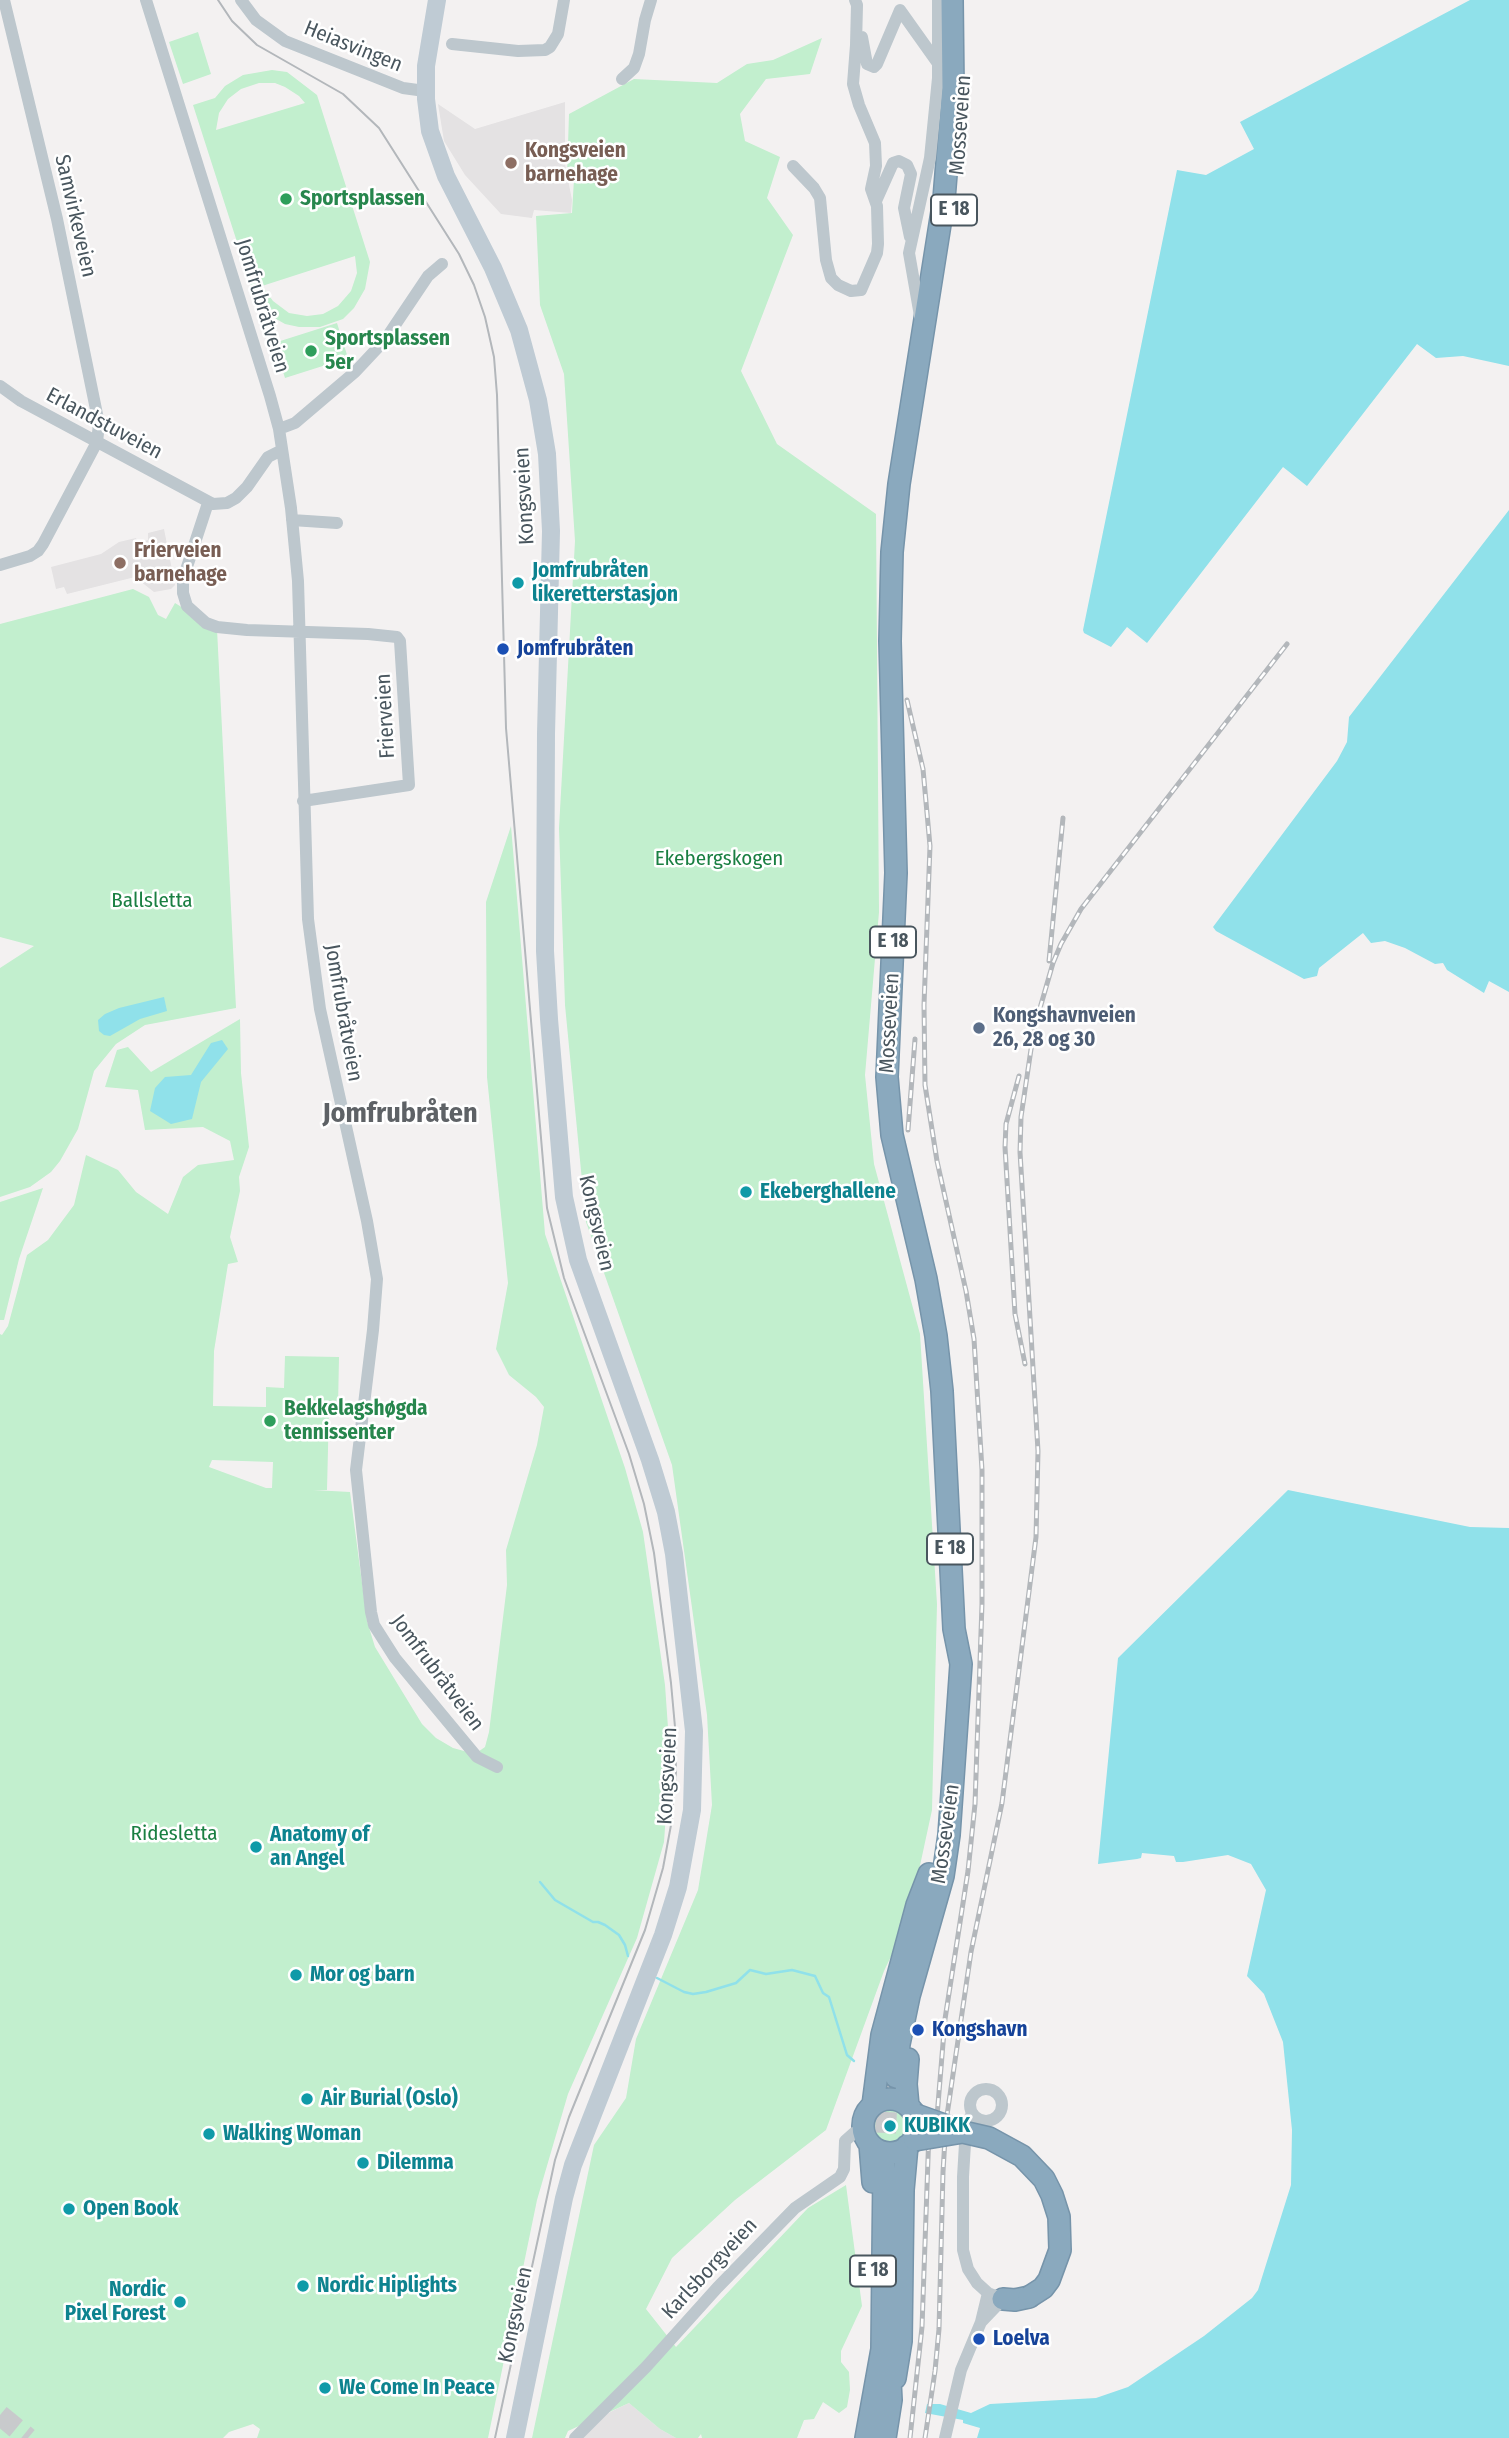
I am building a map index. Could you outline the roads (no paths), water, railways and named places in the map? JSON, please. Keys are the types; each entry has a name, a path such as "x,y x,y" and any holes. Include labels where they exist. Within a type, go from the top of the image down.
{"highway":[{"name":"Mosseveien","path":"892,2077 894,2027 925,1906 936,1875 948,1662 954,1629 942,1391 936,1336 926,1279 894,1149 887,1086 896,873 890,588 895,517 940,232 953,88 952,0"},
{"name":"Mosseveien","path":"911,412 935,340 954,212 963,108 964,0"},
{"name":"E 18","path":"885,2438 873,2174 866,2114 873,2105 882,2035 917,1905 936,1875"},
{"name":"E 18","path":"866,2438 901,2341 902,2190 917,2127 906,2084 909,2050 939,1915 936,1875"},
{"path":"873,2105 890,2099 913,2112 989,2138 1015,2150 1036,2169 1052,2195 1060,2228 1059,2258 1043,2288 1029,2297 1015,2300 995,2296"},
{"path":"867,2137 875,2148 888,2152 902,2150 912,2142 967,2132"},
{"name":"E 18","path":"882,2399 889,2355 888,2164"}],"main road":[{"name":"Kongsveien","path":"437,0 427,54 425,90 437,154 511,308 531,367 543,426 551,514 545,951 562,1181 579,1260 666,1512 674,1554 694,1731 692,1810 678,1887 663,1935 589,2118 570,2173 515,2438"}],"street":[{"name":"Samvirkeveien","path":"4,0 38,136 82,337 99,424 97,442"},
{"name":"Jomfrubråtveien","path":"146,0 279,429 292,520 298,581 308,919 316,985 377,1279 356,1470 371,1612 374,1625 395,1658 477,1757 496,1767"},
{"name":"Heiasvingen","path":"241,0 267,29 296,46 403,88 425,90"},
{"path":"452,44 518,51 545,50 551,47 558,34 564,0"},
{"path":"622,79 634,68 651,0"},
{"name":"Mosseveien","path":"923,334 910,262 911,241 930,158 938,63 938,0"},
{"path":"856,3 862,23 863,49 867,64 877,64 900,10 938,63"},
{"path":"793,166 820,198 825,260 829,274 838,285 851,291 860,290 877,253 876,201 871,189 876,166 875,143 853,84 856,3"},
{"path":"876,201 893,163 899,161 907,164 911,174 904,208 911,241"},
{"path":"279,429 295,423 355,372 385,340 428,276 442,264"},
{"name":"Erlandstuveien","path":"2,392 208,503"},
{"path":"0,565 38,551 97,442"},
{"path":"282,450 268,457 236,498 218,505 208,503 184,572 183,590 187,606 206,623 217,627 299,632"},
{"path":"292,520 337,523"},
{"name":"Frierveien","path":"299,632 368,634 397,637 400,641 409,785 303,801"},
{"path":"946,2433 961,2370 995,2296 971,2274 964,2250 962,2191 967,2132 971,2100 976,2092 984,2089 994,2091 1000,2097 1002,2108 997,2117 984,2121 967,2132"},
{"path":"967,2132 984,2121"},
{"name":"Karlsborgveien","path":"575,2438 646,2367 717,2288 795,2208 840,2176 844,2169 845,2141 854,2133 867,2137"}],"water":[{"path":"1470,0 1509,0 1509,366 1463,356 1436,358 1417,344 1307,486 1283,467 1147,643 1127,627 1111,647 1084,633 1177,170 1206,175 1254,149 1240,122"},
{"path":"1509,510 1509,992 1489,981 1484,993 1447,970 1443,963 1435,964 1385,941 1371,943 1363,933 1319,968 1317,976 1304,979 1216,931 1213,927 1337,761 1347,742 1349,717"},
{"path":"164,997 167,1011 140,1019 110,1036 99,1031 98,1020 105,1014"},
{"path":"222,1040 228,1049 201,1082 192,1119 171,1124 150,1111 155,1088 165,1077 191,1075 211,1043"},
{"path":"1288,1490 1470,1527 1509,1528 1509,2438 977,2438 980,2428 963,2423 963,2420 925,2413 927,2404 940,2404 971,2413 990,2404 1096,2398 1128,2387 1204,2336 1252,2298 1258,2290 1291,2185 1292,2130 1283,2042 1264,1994 1247,1976 1266,1890 1251,1864 1228,1855 1176,1862 1174,1856 1142,1853 1141,1858 1098,1864 1118,1658"}],"waterway":[{"path":"540,1882 555,1900 619,1935 628,1956"},
{"path":"657,1978 693,1994 736,1983 750,1970 766,1974 792,1970 815,1976 823,1993 829,1997 847,2055 854,2061"}],"tunnel":[{"path":"884,2164 888,2077"},
{"path":"0,2415 28,2438"}],"tram line":[{"path":"218,0 232,21 257,45 343,94 379,128 459,254 485,317 494,357 497,395 506,728 547,1208 564,1278 629,1454 644,1504 654,1553 671,1683 676,1772 671,1825 663,1868 645,1930 569,2117 555,2160 495,2438"}],"railway":[{"path":"925,2438 939,2329 946,2122 971,1952 1002,1803 1036,1537 1038,1451 1020,1152 1021,1117 1034,1029 1053,963 1081,909 1287,644"},
{"path":"907,700 923,769 930,846 924,1005 925,1085 937,1161 974,1339 982,1470 982,1604 975,1804 968,1871 945,2019 935,2141"},
{"path":"1049,961 1063,818"},
{"path":"908,1130 915,1039"},
{"path":"1019,1076 1006,1124 1005,1147 1015,1314 1025,1364"},
{"path":"910,2438 922,2327 929,2131"}],"place":[{"name":"Kongsveien barnehage","path":"511,163"},
{"name":"Sportsplassen","path":"286,199"},
{"name":"Sportsplassen 5er","path":"311,351"},
{"name":"Frierveien barnehage","path":"120,563"},
{"name":"Jomfrubråten likeretterstasjon","path":"518,583"},
{"name":"Jomfrubråten","path":"503,649"},
{"name":"Kongshavnveien 26, 28 og 30","path":"979,1028"},
{"name":"Ekeberghallene","path":"746,1192"},
{"name":"Bekkelagshøgda tennissenter","path":"270,1421"},
{"name":"Anatomy of an Angel","path":"256,1847"},
{"name":"Mor og barn","path":"296,1975"},
{"name":"Kongshavn","path":"918,2030"},
{"name":"Air Burial (Oslo)","path":"307,2099"},
{"name":"KUBIKK","path":"890,2126"},
{"name":"Walking Woman","path":"209,2134"},
{"name":"Dilemma","path":"363,2163"},
{"name":"Open Book","path":"69,2209"},
{"name":"Nordic Hiplights","path":"303,2286"},
{"name":"Nordic Pixel Forest","path":"180,2302"},
{"name":"Loelva","path":"979,2339"},
{"name":"We Come In Peace","path":"325,2388"}],"district":[{"name":"Jomfrubråten","path":"400,1114"}],"park label":[{"name":"Ekebergskogen","path":"719,859"},
{"name":"Ballsletta","path":"152,901"},
{"name":"Ridesletta","path":"174,1834"}]}
